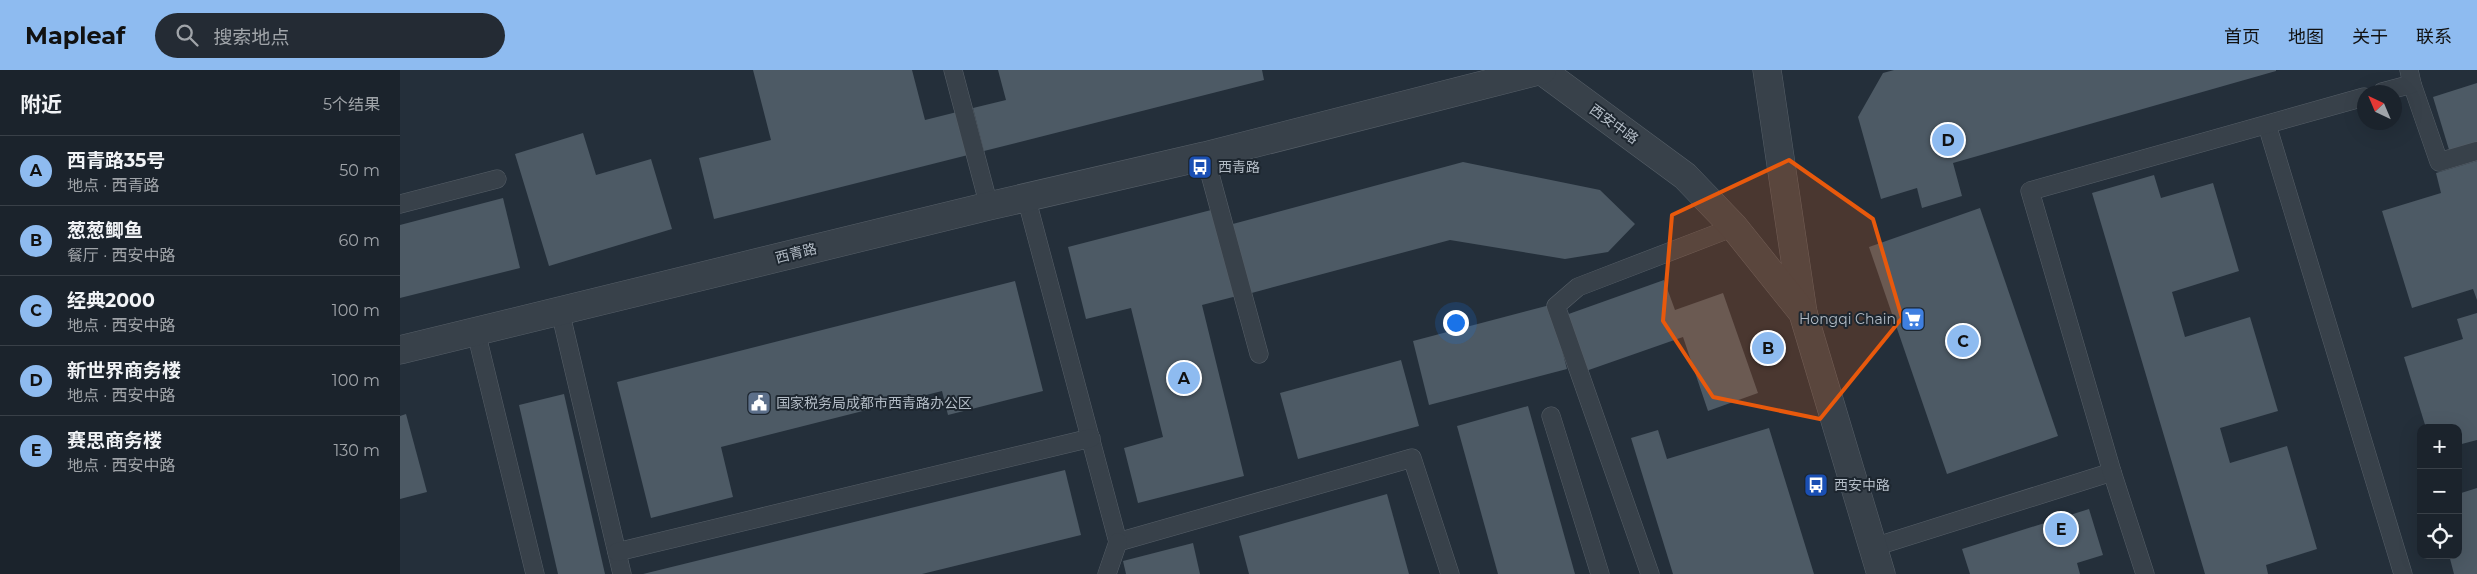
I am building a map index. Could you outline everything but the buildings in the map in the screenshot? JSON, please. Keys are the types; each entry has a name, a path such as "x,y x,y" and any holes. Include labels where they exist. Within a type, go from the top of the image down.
{"street":[{"name":"西青路","path":"400,350 1026,197 1206,156 1541,70"},
{"name":"西安中路","path":"1541,70 1685,176 1734,227 1803,313 1881,574"},
{"path":"1767,70 1803,313"}],"lane":[{"path":"952,70 989,206"},
{"path":"2396,85 2411,77 2439,162 2477,150"},
{"path":"2145,574 2112,472 2030,192 2357,99"},
{"path":"2266,125 2403,574"},
{"path":"1206,156 1259,354"},
{"path":"400,204 497,179"},
{"path":"1026,197 1118,542 1105,573"},
{"path":"1650,574 1556,306 1578,288 1734,227"},
{"path":"560,311 622,574"},
{"path":"476,332 535,574"},
{"path":"1551,416 1600,574"},
{"path":"617,552 1091,438"},
{"path":"1118,542 1412,458 1450,574"},
{"path":"1874,547 2112,472"}],"highlighted area":[{"path":"1789,160 1873,219 1902,318 1820,419 1713,397 1663,321 1672,215"}],"place":[{"name":"新世界商务楼","path":"1948,140"},
{"name":"西青路","path":"1200,167"},
{"name":"Hongqi Chain","path":"1913,319"},
{"name":"经典2000","path":"1963,341"},
{"name":"葱葱鲫鱼","path":"1768,348"},
{"name":"西青路35号","path":"1184,378"},
{"name":"国家税务局成都市西青路办公区","path":"759,403"},
{"name":"西安中路","path":"1816,485"},
{"name":"赛思商务楼","path":"2061,529"}]}
